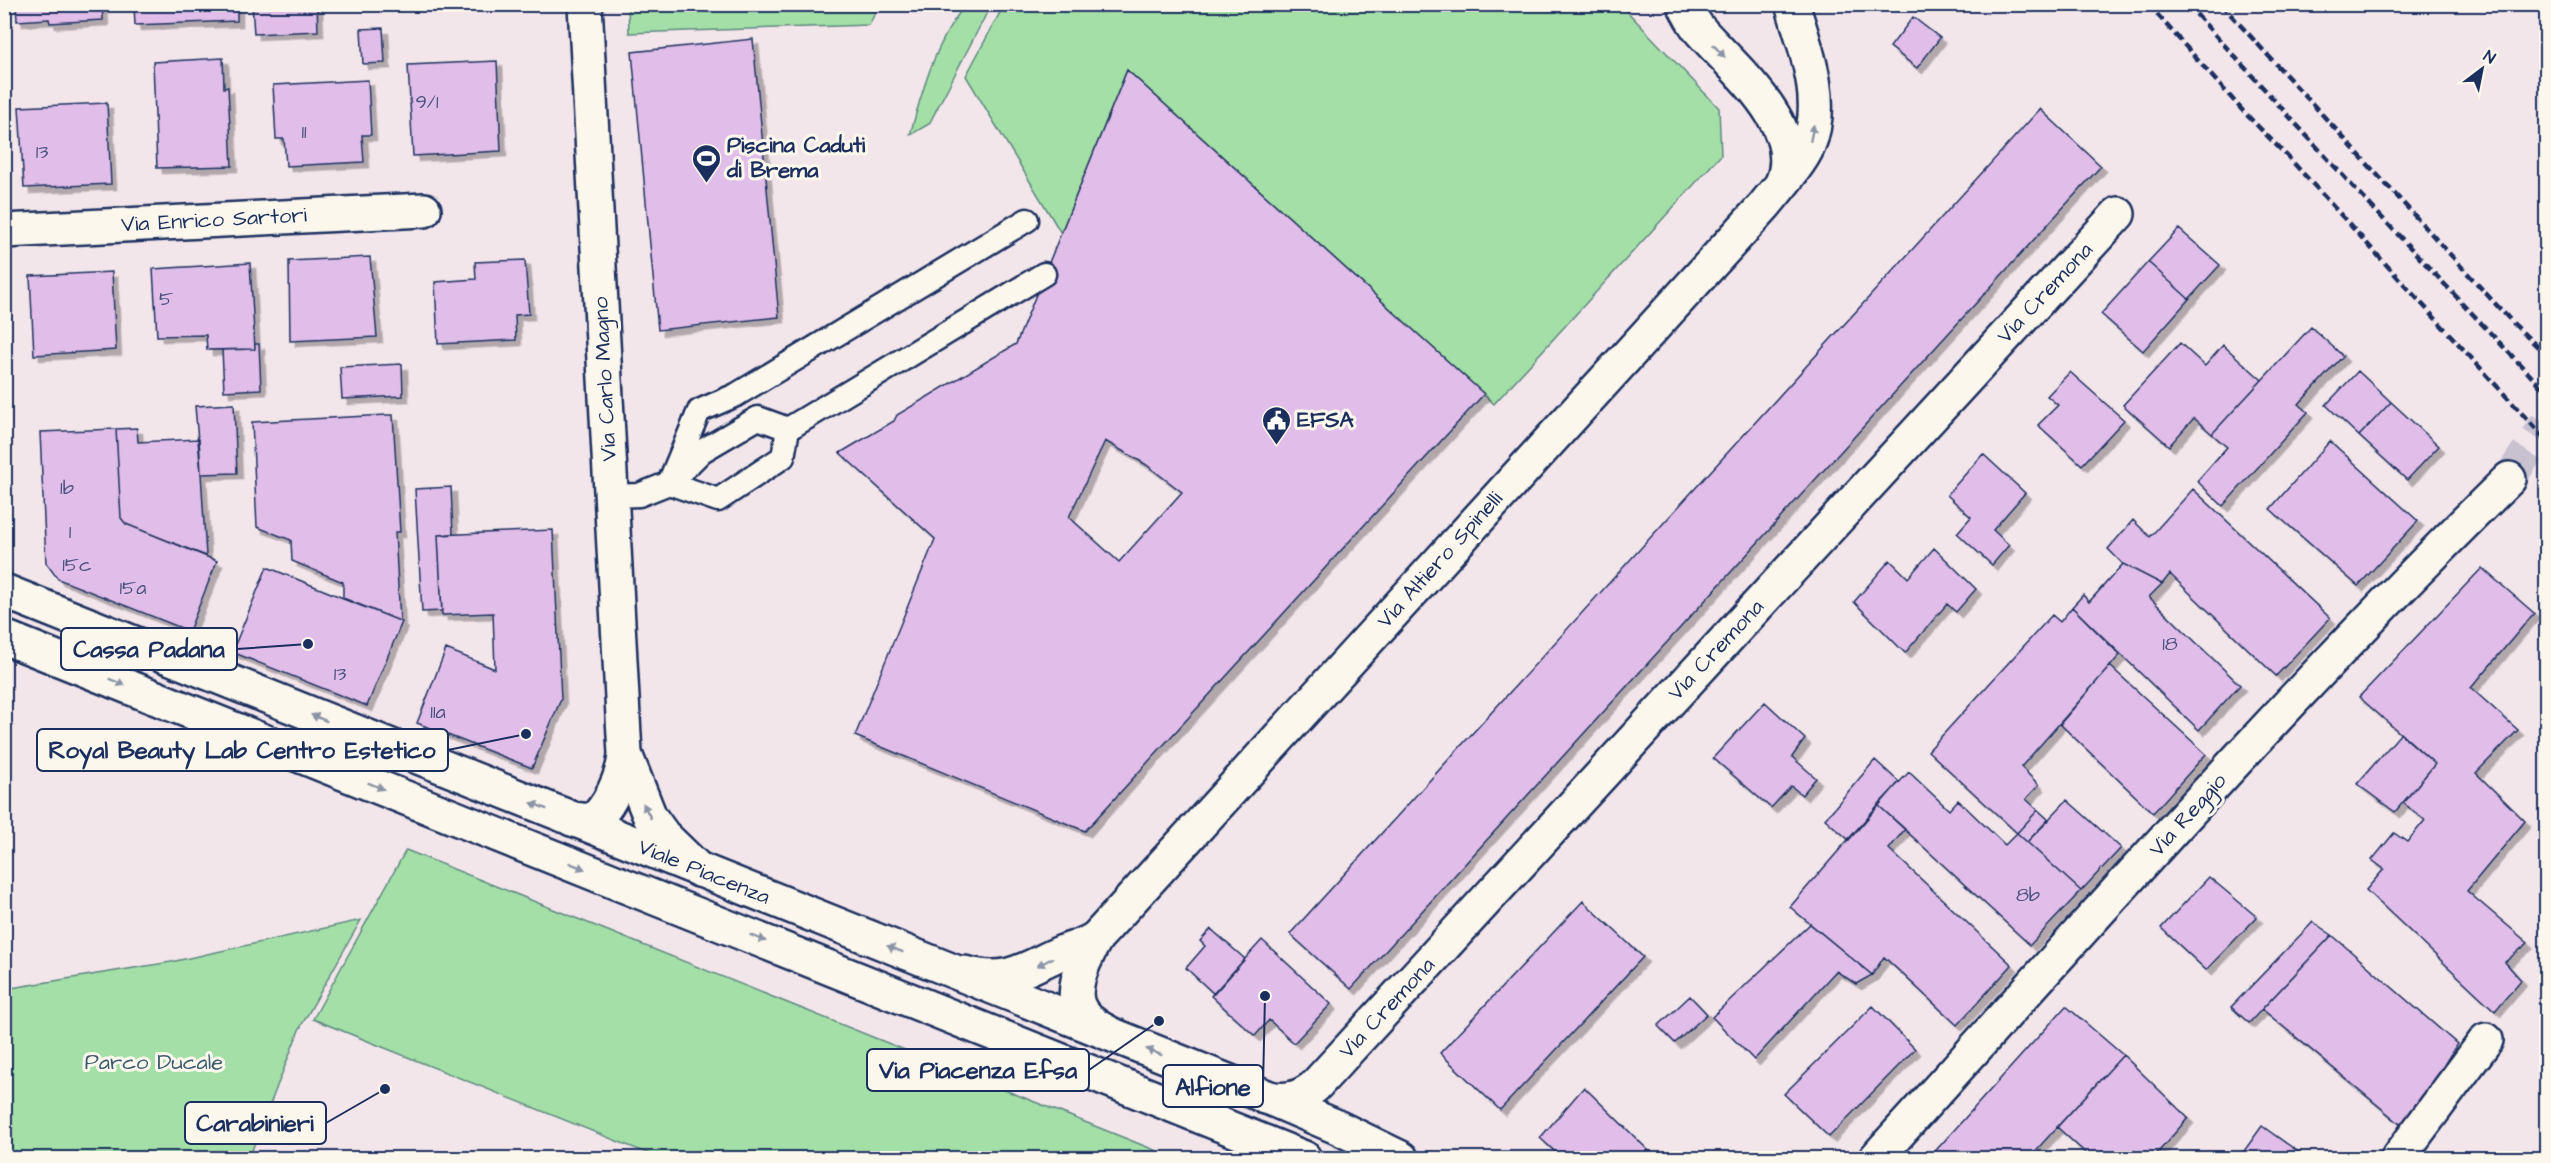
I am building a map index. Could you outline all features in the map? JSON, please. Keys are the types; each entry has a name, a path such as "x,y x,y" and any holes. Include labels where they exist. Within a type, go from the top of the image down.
{"street":[{"name":"Via Carlo Magno","path":"572,819 590,821 605,809 621,775 626,754 585,4"},
{"path":"1684,4 1697,27 1758,92 1771,112 1787,154 1786,173 1782,183"},
{"name":"Via Altiero Spinelli","path":"941,967 981,976 1001,977 1025,971 1062,952 1086,945 1097,937 1764,206 1805,154 1814,128 1814,94 1810,69 1792,4"},
{"name":"Via Enrico Sartori","path":"4,231 424,210"},
{"name":"Via Cremona","path":"1265,1097 1285,1101 1305,1095 1314,1087 2118,214"},
{"name":"Via Reggio","path":"1876,1158 2278,716 2427,559 2509,479"},
{"name":"Viale Piacenza","path":"4,591 1265,1097 1323,1121 1401,1158"},
{"name":"Viale Piacenza","path":"4,638 1304,1158"},
{"name":"Via Carlo Magno","path":"626,754 651,818 663,835 699,870"},
{"name":"Via Altiero Spinelli","path":"1097,937 1078,978 1076,1004 1088,1020 1114,1036"},
{"path":"2398,1158 2486,1040"},
{"path":"1314,1087 1308,1103 1311,1110 1323,1121"}],"lane":[{"path":"669,483 699,411 736,395 1027,220"},
{"path":"669,483 718,500 783,457 788,429 1044,274"},
{"path":"611,496 639,495 669,483 702,451 758,418 788,429"}],"green space":[{"path":"628,4 879,5 869,25 629,33"},
{"path":"965,5 991,5 929,124 910,135 925,83 938,50"},
{"path":"1004,5 1621,5 1719,108 1721,155 1494,404 1127,70 1061,233 966,76"},
{"path":"406,850 1157,1151 1155,1158 659,1158 313,1019"},
{"name":"Parco Ducale","path":"361,920 299,1030 249,1158 5,1158 5,989 171,962"}],"building":[{"path":"16,4 102,4 103,20 50,23 49,19 17,21"},
{"path":"134,4 237,4 237,21 135,25"},
{"path":"252,4 317,4 318,31 254,34"},
{"path":"1913,17 1940,38 1917,68 1890,47"},
{"path":"383,28 385,63 363,64 361,29"},
{"name":"Piscina Caduti di Brema","path":"753,39 779,317 658,330 632,52"},
{"path":"223,58 224,88 228,87 232,166 157,168 153,62"},
{"path":"497,61 501,151 413,156 408,65"},
{"name":"EFSA","path":"1127,70 1484,394 1085,831 855,736 935,539 840,453 894,421 897,415 1016,344","holes":["1105,441 1145,464 1182,492 1119,562 1069,517"]},
{"path":"368,80 371,135 362,135 364,162 286,166 284,139 276,139 273,85"},
{"path":"107,103 111,184 24,188 19,107"},
{"path":"2040,109 2101,166 1351,989 1290,934"},
{"path":"2179,229 2220,265 2189,299 2148,262"},
{"path":"370,257 377,337 290,341 289,261"},
{"path":"525,260 529,314 515,315 516,340 438,344 435,282 476,279 475,262"},
{"path":"2148,262 2189,299 2143,351 2101,314"},
{"path":"250,263 255,349 207,350 206,335 157,336 153,269"},
{"path":"112,272 116,350 34,355 30,276"},
{"path":"2311,327 2343,356 2299,404 2308,412 2223,506 2197,481 2227,447 2212,434"},
{"path":"2180,343 2205,366 2223,345 2262,380 2212,434 2194,418 2169,446 2123,405"},
{"path":"255,344 259,344 261,389 224,391 222,350 255,349"},
{"path":"402,364 403,396 342,399 340,367"},
{"path":"2358,371 2391,402 2359,436 2326,405"},
{"path":"2070,372 2124,420 2082,465 2038,425 2058,405 2047,396"},
{"path":"2391,402 2439,446 2407,480 2359,436"},
{"path":"234,404 237,473 201,474 195,406"},
{"path":"393,415 400,532 395,532 400,621 343,599 343,582 292,561 291,540 257,527 252,422"},
{"path":"137,428 138,442 199,439 206,556 126,524 121,518 116,429"},
{"path":"116,429 121,518 126,524 217,561 189,631 58,579 46,563 40,432"},
{"path":"2330,441 2418,521 2358,586 2270,509"},
{"path":"1983,454 2025,493 1993,530 2009,545 1992,565 1957,533 1971,517 1947,495"},
{"path":"451,487 453,534 438,535 442,611 422,612 415,489"},
{"path":"2193,489 2330,618 2276,676 2170,574 2162,584 2123,564 2108,549 2133,520 2150,537"},
{"path":"553,530 561,699 532,768 417,723 446,649 495,669 493,613 442,615 438,535"},
{"path":"1934,548 1976,589 1956,612 1947,604 1905,653 1854,602 1890,560 1908,578"},
{"path":"2123,564 2162,584 2149,597 2240,685 2199,730 2072,607 2083,595 2089,602"},
{"path":"267,567 402,622 367,706 232,652"},
{"path":"2482,568 2534,613 2471,688 2518,730 2476,773 2525,821 2467,891 2528,943 2505,962 2521,980 2495,1011 2366,890 2384,869 2372,860 2394,833 2407,842 2425,820 2403,803 2435,764 2359,697"},
{"path":"2072,607 2120,655 2021,767 2039,785 2026,799 2038,810 2017,833 1928,751 2052,615 2060,622"},
{"path":"2110,666 2206,754 2153,813 2060,724"},
{"path":"1765,702 1805,739 1792,757 1816,778 1802,795 1791,786 1771,808 1713,758"},
{"path":"2401,733 2435,764 2395,812 2357,784"},
{"path":"1875,760 1899,782 1849,840 1825,819"},
{"path":"1909,772 1949,810 1958,800 2005,845 2017,833 2081,891 2030,945 1878,805"},
{"path":"2067,800 2121,848 2081,891 2027,842"},
{"path":"1878,805 1905,829 1889,849 2012,965 1957,1025 1884,957 1872,975 1790,907"},
{"path":"2038,810 2049,820 2027,842 2017,833"},
{"path":"2209,877 2257,917 2206,970 2161,928"},
{"path":"1583,901 1643,957 1500,1110 1440,1053"},
{"path":"2313,922 2332,935 2249,1023 2231,1007"},
{"path":"1810,924 1872,975 1856,984 1836,971 1754,1060 1712,1017"},
{"path":"1211,929 1245,959 1214,994 1186,968 1205,946 1200,941"},
{"path":"2332,935 2457,1044 2405,1128 2262,1009"},
{"path":"1262,940 1331,1004 1294,1043 1269,1020 1255,1036 1211,996"},
{"path":"1690,996 1707,1014 1675,1043 1658,1026"},
{"path":"1873,1006 1915,1049 1829,1137 1784,1094"},
{"path":"2066,1006 2123,1055 2029,1158 1929,1158"},
{"path":"2123,1055 2188,1118 2153,1158 2091,1158 2057,1127"},
{"path":"1584,1087 1656,1158 1562,1158 1540,1138"},
{"path":"2262,1126 2307,1158 2239,1158"}],"tunnel":[{"path":"2509,479 2546,424"}],"railway":[{"path":"2148,4 2243,111 2290,159 2546,440"},
{"path":"2187,4 2356,190 2546,392"},
{"path":"2221,4 2513,323 2546,355"}],"place":[{"name":"Piscina Caduti di Brema","path":"706,184"},
{"name":"EFSA","path":"1276,446"},
{"name":"Cassa Padana","path":"308,644"},
{"name":"Royal Beauty Lab Centro Estetico","path":"526,734"},
{"name":"Alfione","path":"1265,996"},
{"name":"Via Piacenza Efsa","path":"1159,1021"},
{"name":"Carabinieri","path":"385,1089"}]}
